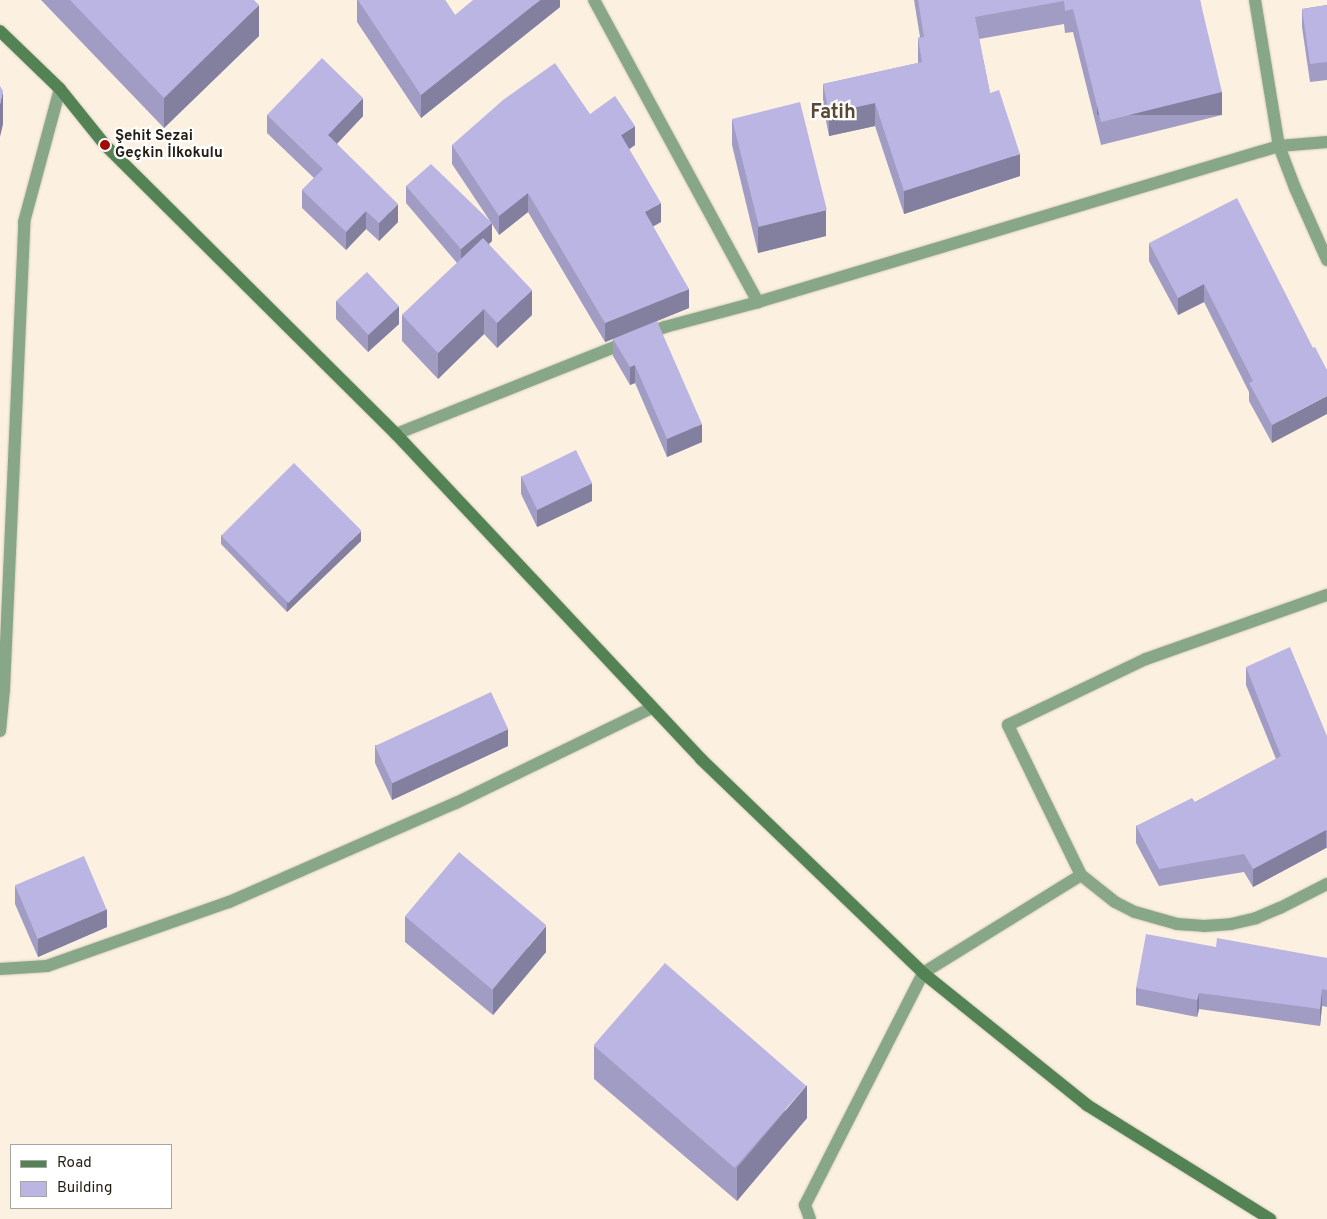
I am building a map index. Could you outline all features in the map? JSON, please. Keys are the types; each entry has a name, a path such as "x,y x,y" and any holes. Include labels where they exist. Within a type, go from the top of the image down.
{"main road":[{"path":"0,31 60,89 105,146 396,434 701,759 924,973 1087,1105 1270,1219"}],"street":[{"path":"594,0 758,302"},
{"path":"1255,0 1279,146 1295,188 1327,260"},
{"path":"0,731 24,222 60,89"},
{"path":"396,434 665,327 758,302 1279,146 1327,142"},
{"path":"1327,595 1146,659 1008,725 1081,875 1115,902 1135,912 1177,924 1204,926 1231,924 1256,918 1327,884"},
{"path":"0,970 47,966 228,902 456,803 652,708"},
{"path":"810,1219 805,1205 924,973 1081,875"}],"building":[{"path":"70,0 254,0 259,5 164,98"},
{"path":"358,0 445,0 455,15 473,0 540,0 421,95"},
{"path":"918,0 1200,0 1222,92 1101,122 1073,9 1065,11 1064,1 975,17 990,93 999,90 1020,154 904,191 875,103 829,113 823,84 922,62 918,38 924,37"},
{"path":"1327,5 1327,62 1310,64 1302,9"},
{"path":"322,58 363,98 328,135 398,204 379,223 366,211 346,232 302,190 323,169 267,115"},
{"path":"555,63 590,114 615,96 635,126 621,135 661,203 645,212 689,289 605,323 528,193 499,216 452,145 503,100"},
{"path":"0,86 3,91 0,104"},
{"path":"800,102 827,210 759,227 732,119"},
{"path":"431,164 492,223 461,249 406,186"},
{"path":"1237,198 1313,348 1315,347 1327,370 1327,396 1272,425 1249,383 1253,381 1204,284 1178,298 1149,243"},
{"path":"483,238 532,290 497,323 484,309 438,353 402,315"},
{"path":"367,272 399,306 368,335 336,301"},
{"path":"657,321 702,424 667,439 635,365 630,367 613,339"},
{"path":"576,450 592,483 537,510 521,477"},
{"path":"294,463 361,530 288,603 221,536"},
{"path":"1290,647 1327,736 1327,831 1253,869 1244,854 1159,869 1136,826 1192,798 1195,802 1281,756 1246,667"},
{"path":"491,692 508,729 392,783 375,746"},
{"path":"459,852 546,925 492,990 405,916"},
{"path":"84,856 107,909 38,939 15,885"},
{"path":"1146,934 1216,947 1217,938 1327,958 1327,990 1322,989 1320,1009 1199,993 1197,1000 1136,988"},
{"path":"665,963 806,1086 735,1168 593,1045"}],"place":[{"name":"Şehit Sezai Geçkin İlkokulu","path":"105,145"}],"district":[{"name":"Fatih","path":"833,113"}]}
